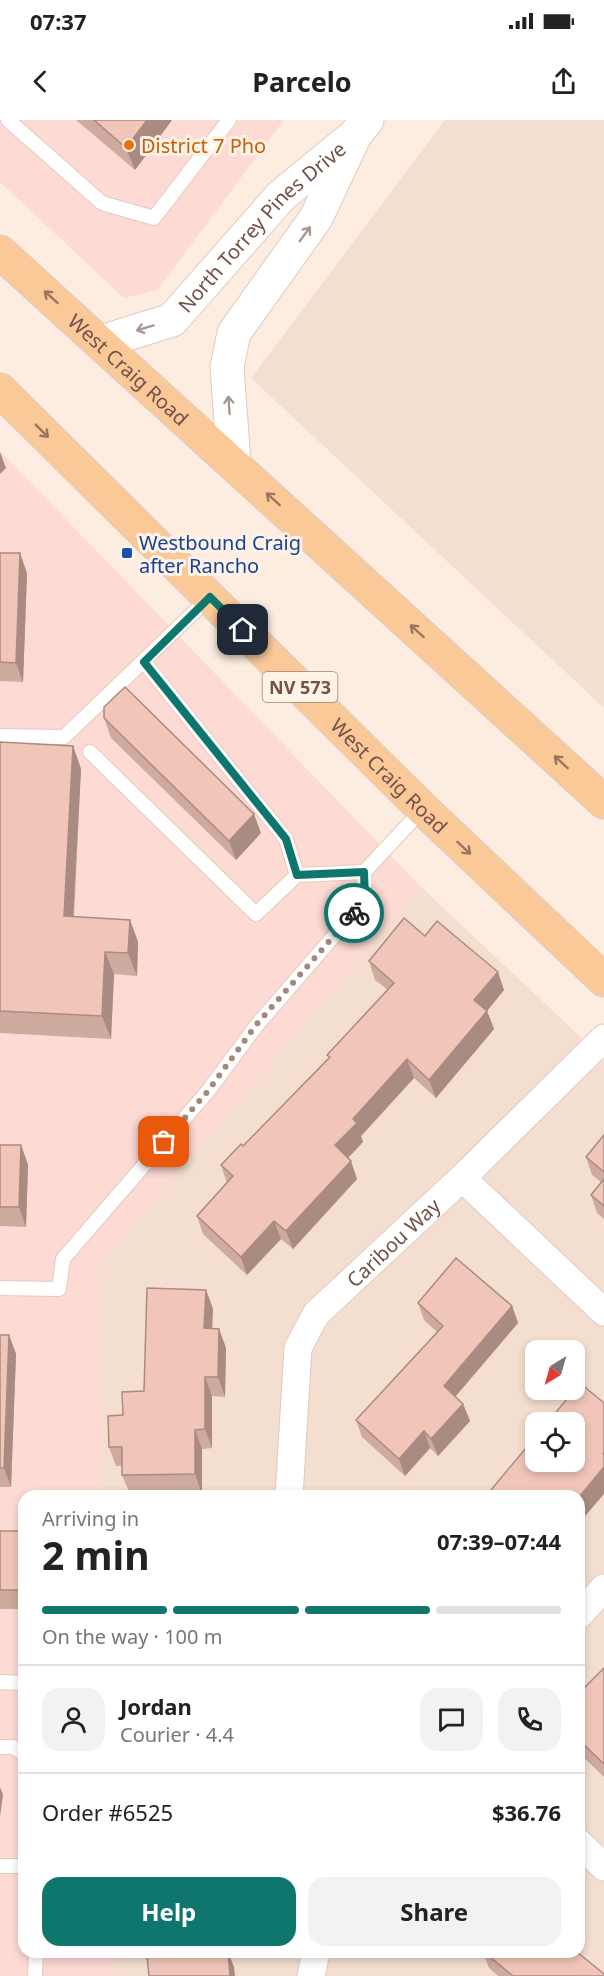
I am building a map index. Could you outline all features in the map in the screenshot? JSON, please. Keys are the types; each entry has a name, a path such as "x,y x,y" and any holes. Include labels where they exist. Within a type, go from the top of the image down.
{"main road":[{"name":"West Craig Road","path":"0,252 604,802"},
{"name":"West Craig Road","path":"0,390 423,809 604,980"}],"street":[{"name":"North Torrey Pines Drive","path":"101,342 172,320 281,196 361,127"},
{"name":"North Torrey Pines Drive","path":"234,463 227,368 234,333 316,218 361,127"},
{"name":"Caribou Way","path":"289,1490 297,1348 316,1314 462,1178 604,1038"},
{"path":"462,1178 604,1312"},
{"path":"585,1609 604,1588"},
{"path":"585,1849 604,1867"},
{"path":"311,1976 315,1958"}],"lane":[{"path":"8,120 102,203 154,218 229,120"},
{"path":"0,736 64,737 210,597"},
{"path":"144,662 286,839 297,875"},
{"path":"90,752 256,914 297,875 364,872 423,809"},
{"path":"0,1288 59,1289 63,1259 208,1091 256,1025 365,900 364,872"},
{"path":"0,1682 18,1683"},
{"path":"0,1747 13,1747 18,1750"},
{"path":"0,1866 18,1866"},
{"path":"35,1976 36,1958"}],"shaded area":[{"path":"0,120 284,120 157,290 124,298 0,182"},
{"path":"445,120 604,120 604,708 251,378"},
{"path":"0,451 421,887 98,1266 103,1490 18,1490 18,1958 113,1958 113,1976 0,1976"},
{"path":"421,887 604,1059 604,1976 113,1976 113,1958 585,1958 585,1490 103,1490 98,1266"}],"building":[{"path":"94,120 147,120 126,148"},
{"path":"0,553 20,553 16,663 0,662"},
{"path":"125,687 254,814 229,841 104,718 104,707"},
{"path":"0,742 73,746 64,916 130,920 128,953 105,952 102,1016 0,1011"},
{"path":"404,918 425,936 437,921 498,972 474,1000 487,1011 429,1080 407,1059 353,1119 357,1123 335,1145 351,1161 286,1231 274,1221 241,1257 197,1216 233,1176 221,1165 241,1144 243,1146 330,1057 327,1055 394,983 369,961"},
{"path":"604,1135 604,1172 586,1157"},
{"path":"0,1145 21,1145 19,1207 0,1207"},
{"path":"604,1179 604,1206 591,1195"},
{"path":"456,1258 512,1306 444,1386 463,1404 431,1439 424,1431 399,1459 356,1420 443,1326 418,1303"},
{"path":"147,1288 206,1290 204,1328 219,1329 218,1377 205,1377 205,1429 195,1430 195,1474 122,1475 122,1447 109,1447 108,1416 123,1415 122,1392 144,1391"},
{"path":"0,1335 9,1335 4,1468 0,1468"},
{"path":"585,1387 604,1403 604,1467 585,1490 491,1490 525,1449 525,1472 585,1472 585,1412 556,1412 566,1400 585,1400"},
{"path":"0,1531 18,1531 18,1590 0,1590"},
{"path":"604,1668 604,1764 585,1746 585,1687"},
{"path":"147,1958 228,1958 230,1976 149,1976"},
{"path":"491,1958 584,1958 604,1974 604,1976 513,1976"}],"way so far":[{"path":"164,1142 208,1091 256,1025 354,913"}],"place":[{"name":"District 7 Pho","path":"129,145"},
{"name":"Westbound Craig after Rancho","path":"127,553"}],"route":[{"path":"243,630 210,597 144,662 286,839 297,875 364,872 365,900 354,913"}]}
